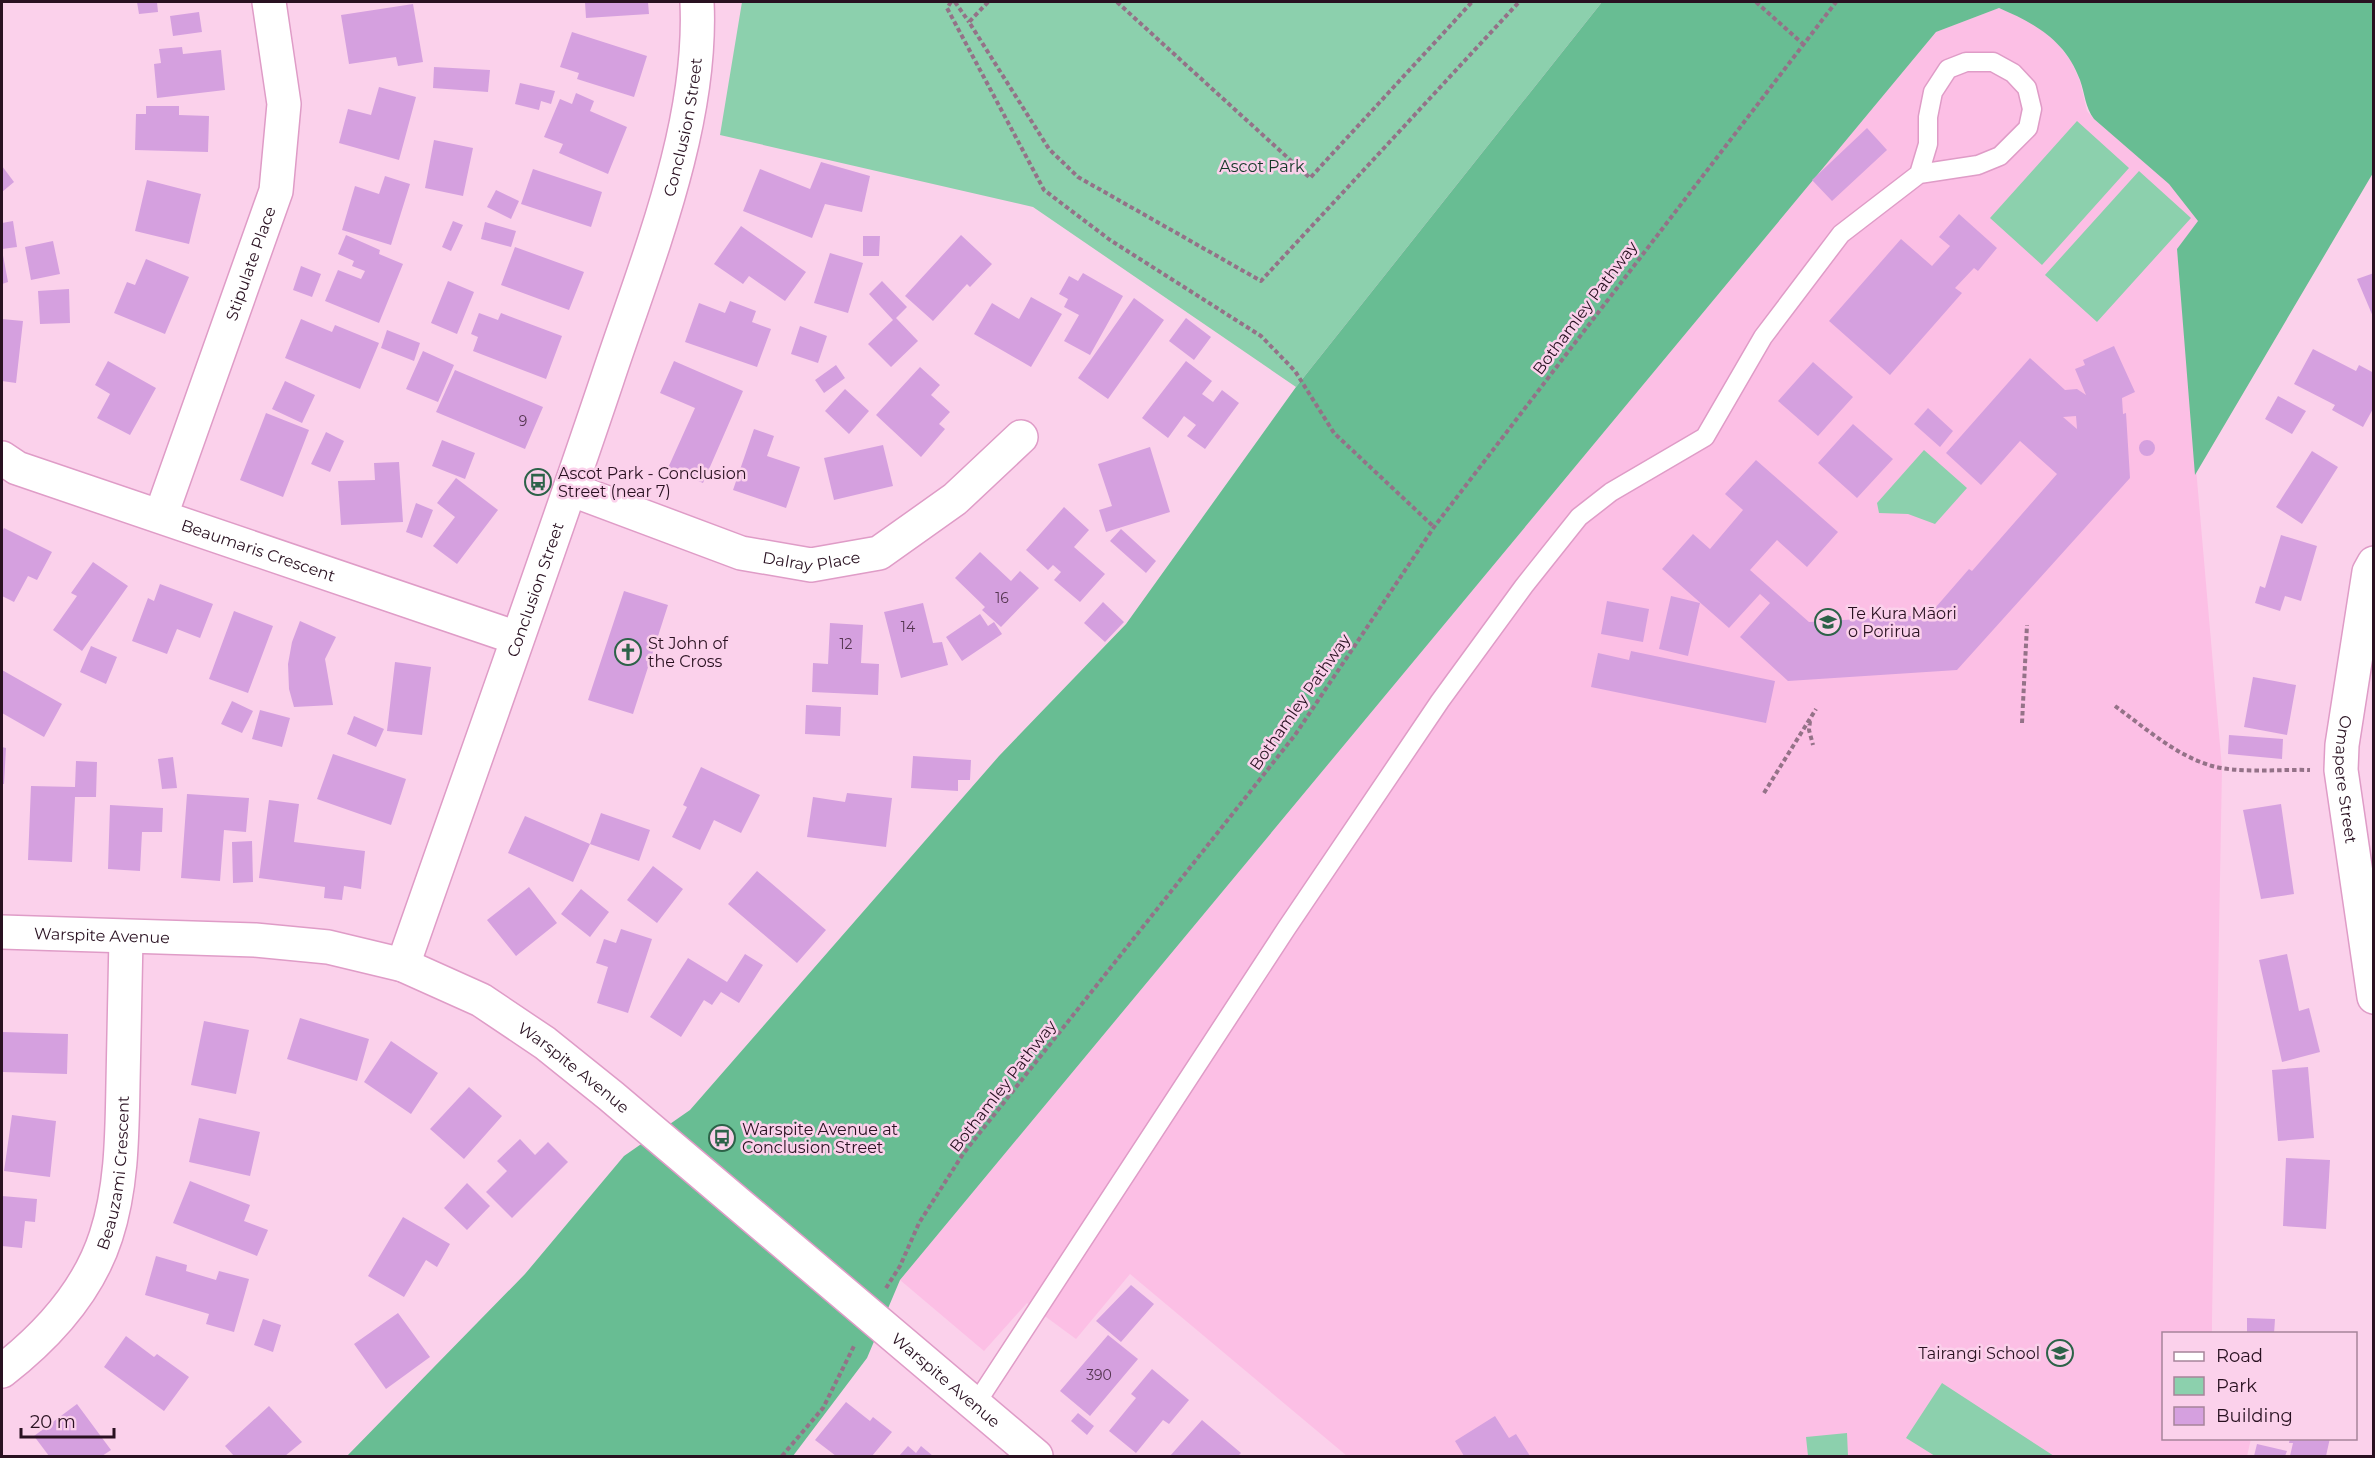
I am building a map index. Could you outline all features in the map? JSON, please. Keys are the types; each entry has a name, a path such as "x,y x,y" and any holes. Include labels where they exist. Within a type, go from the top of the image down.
{"street":[{"name":"Stipulate Place","path":"161,515 276,191 284,104 269,2"},
{"name":"Conclusion Street","path":"403,965 570,489 674,173 695,79 697,2"},
{"name":"Dalray Place","path":"570,489 741,553 811,565 879,553 955,499 1021,437"},
{"name":"Beaumaris Crescent","path":"2,458 17,468 161,515 517,638"},
{"name":"Omapere Street","path":"2373,563 2369,573 2342,746 2341,770 2373,997"},
{"name":"Warspite Avenue","path":"2,933 255,940 328,947 403,965 481,1000 545,1043 1036,1456"},
{"name":"Beauzami Crescent","path":"2,1371 35,1345 64,1312 87,1279 106,1238 115,1205 122,1126 126,937"}],"lane":[{"path":"975,1406 1286,929 1440,701 1524,586 1580,517 1611,492 1705,437 1763,337 1841,234 1919,174 1978,165 2000,156 2028,128 2032,109 2027,88 2013,73 1993,62 1966,62 1948,69 1933,92 1928,117 1928,144 1919,174"}],"path":[{"path":"1434,527 1334,433 1295,371 1261,336 1110,240 1044,190 947,8 953,2 969,22 1049,149 1078,177 1261,281 1519,2"},
{"path":"969,22 988,2"},
{"path":"1116,2 1310,178 1472,2"},
{"path":"1756,2 1802,43"},
{"name":"Bothamley Pathway","path":"782,1456 823,1408 869,1316 900,1266 919,1223 963,1154 1295,735 1434,527 1802,43 1836,2"},
{"path":"2022,723 2027,625"},
{"path":"2115,706 2157,737 2208,765 2223,768 2341,770"},
{"path":"1764,793 1816,709"},
{"path":"1811,717 1809,730 1813,745"}],"shaded area":[{"name":"Te Kura Māori o Porirua","path":"1999,8 2035,24 2054,39 2071,61 2080,81 2087,111 2169,183 2199,221 2177,249 2222,768 2212,1332 2162,1332 2162,1440 2251,1440 2247,1456 1347,1456 1130,1274 1076,1339 1027,1303 984,1351 900,1280 1936,32"}],"green space":[{"name":"Ascot Park","path":"742,2 1602,2 1296,387 1033,207 720,135"},
{"path":"1602,2 2373,2 2373,173 2195,475 2177,249 2198,221 2169,184 2094,119 2074,66 2058,44 2037,27 1999,8 1936,32 900,1280 867,1358 793,1456 347,1456 525,1274 624,1156 690,1110 999,756 1126,624 1296,387"},
{"path":"2077,121 2129,168 2042,265 1990,218"},
{"path":"2139,171 2191,218 2097,322 2045,275"},
{"path":"1924,450 1967,488 1935,524 1908,514 1879,513 1877,503"},
{"path":"1942,1383 2054,1456 1935,1456 1906,1438"},
{"path":"1847,1433 1848,1456 1808,1456 1806,1437"}],"building":[{"path":"137,2 157,2 158,12 139,14"},
{"path":"585,2 648,2 649,14 586,18"},
{"path":"413,4 423,62 398,66 396,57 349,64 341,15"},
{"path":"199,12 202,32 173,36 170,16"},
{"path":"572,32 647,56 634,97 577,79 579,73 560,67"},
{"path":"182,47 183,54 221,50 225,90 157,98 154,64 161,63 159,49"},
{"path":"434,67 490,70 488,92 433,88"},
{"path":"520,83 555,91 551,104 541,101 539,110 515,104"},
{"path":"379,87 416,97 399,160 339,143 348,109 371,115"},
{"path":"576,93 594,101 590,111 627,127 608,174 559,153 563,144 544,137 560,99 572,104"},
{"path":"146,106 179,106 179,115 209,116 208,152 135,150 136,114 146,114"},
{"path":"1867,128 1887,150 1832,201 1812,180"},
{"path":"434,140 473,148 463,196 425,188"},
{"path":"821,162 870,176 862,212 825,204 812,238 743,211 760,169 810,189"},
{"path":"2,166 14,182 2,192"},
{"path":"533,169 602,192 591,227 521,204"},
{"path":"385,176 410,184 391,245 342,230 355,186 379,194"},
{"path":"147,180 201,194 189,244 135,231"},
{"path":"496,190 519,201 511,219 487,207"},
{"path":"1959,214 1997,248 1978,271 1974,268 1955,288 1962,293 1890,375 1829,321 1901,239 1932,266 1950,246 1939,237"},
{"path":"13,221 17,247 2,249 2,223"},
{"path":"453,221 463,225 451,251 442,247"},
{"path":"485,222 516,231 511,247 481,239"},
{"path":"741,226 806,272 785,301 749,276 743,284 714,264"},
{"path":"346,235 380,250 379,254 403,264 379,323 325,301 338,270 361,279 365,271 352,266 354,261 338,254"},
{"path":"961,235 992,264 970,287 967,284 933,321 905,296"},
{"path":"863,236 880,236 879,256 863,256"},
{"path":"53,241 60,274 31,280 25,247"},
{"path":"515,247 584,272 569,310 501,285"},
{"path":"2,250 8,282 2,284"},
{"path":"830,253 863,263 848,313 814,303"},
{"path":"146,259 189,277 165,334 114,313 127,282 135,285"},
{"path":"301,266 321,274 312,297 293,290"},
{"path":"1083,273 1123,296 1090,355 1064,341 1079,315 1064,307 1068,299 1059,294 1069,276 1078,281"},
{"path":"2374,273 2374,319 2357,279"},
{"path":"448,281 474,292 457,334 431,323"},
{"path":"882,281 907,307 896,318 918,341 891,367 868,344 893,320 869,294"},
{"path":"69,289 70,323 40,324 38,291"},
{"path":"1031,297 1062,314 1031,367 974,334 992,303 1019,319"},
{"path":"1134,298 1164,320 1108,399 1078,378"},
{"path":"730,301 756,311 752,322 771,329 757,367 685,342 699,303 725,313"},
{"path":"479,313 498,320 501,313 562,336 546,379 473,351 478,337 471,334"},
{"path":"1186,318 1211,337 1194,360 1169,341"},
{"path":"2,319 23,321 16,383 2,381"},
{"path":"301,319 332,332 335,325 379,343 360,389 285,358"},
{"path":"800,326 827,336 818,363 791,354"},
{"path":"387,330 420,343 414,361 381,348"},
{"path":"2114,346 2135,392 2122,398 2123,414 2126,413 2130,478 1957,670 1788,681 1740,637 1770,603 1760,594 1729,628 1662,569 1693,534 1710,549 1743,510 1725,494 1756,460 1838,532 1807,567 1777,540 1750,570 1809,622 1929,615 1969,569 1972,571 2057,474 2020,441 1981,485 1946,453 2030,358 2065,390 2077,389 2086,395 2075,369 2085,365 2083,360","holes":["2076,416 2077,429 2063,417"]},
{"path":"2313,349 2356,371 2359,365 2374,373 2374,407 2363,427 2332,410 2335,405 2294,384"},
{"path":"423,351 454,365 438,402 406,389"},
{"path":"108,361 156,388 130,435 97,418 110,394 95,385"},
{"path":"674,361 743,391 703,483 668,468 695,408 660,393"},
{"path":"1186,361 1212,381 1202,394 1213,402 1222,390 1239,403 1205,449 1187,436 1196,425 1184,416 1168,438 1142,418"},
{"path":"1813,362 1853,397 1818,436 1778,401"},
{"path":"836,365 845,378 824,393 815,380"},
{"path":"920,367 940,385 931,395 950,412 939,424 945,429 921,457 876,415"},
{"path":"455,370 543,407 525,449 436,412"},
{"path":"285,381 315,395 302,423 272,409"},
{"path":"845,389 869,411 849,434 825,411"},
{"path":"2278,396 2306,411 2292,434 2265,419"},
{"path":"1928,408 1953,431 1940,447 1914,424"},
{"path":"266,413 309,430 283,497 240,480"},
{"path":"1853,424 1893,459 1857,498 1818,463"},
{"path":"754,429 774,436 767,456 800,467 786,508 733,490"},
{"path":"326,432 344,441 330,472 311,464"},
{"path":"442,440 475,453 465,479 432,466"},
{"path":"2147,440 2153,442 2155,448 2153,454 2147,456 2141,454 2139,448 2141,442"},
{"path":"883,445 893,486 834,500 824,458"},
{"path":"1150,447 1170,512 1106,532 1099,510 1112,506 1098,464"},
{"path":"2312,451 2338,467 2302,524 2276,507"},
{"path":"399,462 403,522 341,525 338,481 375,480 374,463"},
{"path":"456,478 498,510 457,564 433,546 455,517 437,503"},
{"path":"416,503 433,510 422,538 406,532"},
{"path":"1064,507 1089,530 1074,547 1105,574 1080,602 1054,580 1061,572 1053,565 1048,570 1026,550"},
{"path":"4,528 52,552 37,580 28,576 14,602 2,596 2,532"},
{"path":"1121,529 1156,561 1146,573 1110,541"},
{"path":"2281,535 2317,546 2301,601 2285,596 2280,611 2255,603 2260,586 2265,588"},
{"path":"980,552 1011,581 1020,571 1039,588 1001,627 982,610 985,607 955,578"},
{"path":"93,562 128,586 82,651 53,630 77,596 71,593"},
{"path":"160,584 213,604 200,638 177,629 167,654 132,641 148,598 154,601"},
{"name":"St John of the Cross","path":"624,591 668,605 633,714 588,700"},
{"path":"1671,596 1700,603 1688,656 1659,649"},
{"path":"1607,601 1649,609 1643,642 1601,634"},
{"path":"1103,602 1124,622 1105,642 1084,623"},
{"path":"923,603 933,643 942,642 948,665 901,678 884,612"},
{"path":"234,611 273,626 248,693 209,679"},
{"path":"980,614 988,626 994,622 1002,634 962,661 946,637"},
{"path":"300,621 336,637 325,659 333,705 294,707 289,689 288,664 292,642"},
{"path":"830,623 863,625 861,663 879,664 878,695 812,692 813,663 828,664"},
{"path":"91,646 117,657 106,684 80,672"},
{"path":"1631,651 1775,681 1766,723 1591,687 1598,653 1629,660"},
{"path":"395,662 431,667 422,735 387,731"},
{"path":"2,670 62,704 44,737 2,713"},
{"path":"2253,677 2296,685 2287,735 2244,727"},
{"path":"232,701 253,711 242,733 221,724"},
{"path":"806,705 841,707 840,736 805,734"},
{"path":"260,710 290,718 282,747 252,739"},
{"path":"354,716 384,729 376,747 347,734"},
{"path":"2229,735 2283,739 2282,759 2228,754"},
{"path":"2,747 6,748 4,784 2,784"},
{"path":"333,754 406,779 391,825 317,799"},
{"path":"913,756 971,760 970,780 958,780 958,791 911,788"},
{"path":"173,757 177,788 162,789 158,759"},
{"path":"76,761 97,762 96,797 75,797 72,862 28,860 31,786 75,787"},
{"path":"701,767 760,795 741,833 714,820 700,850 672,837 687,807 683,805"},
{"path":"847,793 892,798 886,847 807,837 813,797 845,802"},
{"path":"187,794 249,798 246,832 224,830 220,881 181,878"},
{"path":"269,800 299,804 294,842 365,851 361,889 344,886 342,900 324,898 325,887 259,878"},
{"path":"2281,804 2294,894 2261,899 2243,810"},
{"path":"110,805 163,808 162,832 142,832 140,871 108,869"},
{"path":"601,813 650,830 639,861 590,844"},
{"path":"525,816 590,844 573,882 508,853"},
{"path":"252,841 253,882 233,883 232,842"},
{"path":"653,866 683,889 657,923 627,900"},
{"path":"757,871 826,930 797,963 728,904"},
{"path":"529,887 557,923 516,956 487,920"},
{"path":"581,889 609,912 590,937 561,914"},
{"path":"621,929 652,939 628,1013 597,1003 608,967 596,963 604,939 616,943"},
{"path":"745,954 763,965 739,1003 721,992 712,1005 704,1000 681,1037 650,1017 688,958 727,982"},
{"path":"2287,954 2299,1011 2309,1008 2320,1052 2282,1062 2259,960"},
{"path":"300,1018 369,1039 357,1081 287,1059"},
{"path":"204,1021 249,1030 236,1094 191,1085"},
{"path":"2,1032 68,1034 67,1074 2,1072"},
{"path":"391,1041 438,1073 411,1114 364,1082"},
{"path":"2308,1067 2314,1138 2278,1141 2272,1070"},
{"path":"469,1087 502,1116 464,1159 430,1129"},
{"path":"12,1115 56,1121 50,1177 4,1171"},
{"path":"199,1118 260,1132 250,1176 189,1162"},
{"path":"520,1139 535,1155 548,1142 568,1162 512,1218 486,1192 507,1171 497,1161"},
{"path":"2286,1158 2330,1160 2326,1229 2283,1226"},
{"path":"190,1181 250,1205 244,1221 268,1230 257,1256 173,1223"},
{"path":"467,1183 490,1206 467,1230 444,1208"},
{"path":"2,1196 37,1199 35,1222 25,1221 22,1248 2,1246"},
{"path":"403,1217 450,1244 437,1267 426,1260 404,1297 368,1276"},
{"path":"156,1256 187,1265 186,1271 216,1280 219,1271 249,1279 234,1332 206,1324 209,1314 145,1295"},
{"path":"1131,1285 1154,1304 1121,1342 1096,1321"},
{"path":"398,1313 430,1357 386,1389 354,1344"},
{"path":"2247,1318 2275,1319 2274,1332 2247,1332"},
{"path":"263,1319 281,1325 273,1352 254,1345"},
{"path":"1108,1335 1138,1359 1090,1416 1060,1391"},
{"path":"126,1336 154,1357 157,1354 189,1377 164,1411 104,1367"},
{"path":"1152,1369 1189,1400 1169,1424 1163,1420 1136,1453 1109,1431 1136,1398 1131,1394"},
{"path":"846,1402 870,1421 873,1417 892,1432 872,1456 836,1456 815,1440"},
{"path":"77,1404 111,1450 102,1456 49,1456 34,1436"},
{"path":"269,1406 302,1442 285,1456 234,1456 225,1446"},
{"path":"1078,1413 1094,1426 1087,1435 1071,1421"},
{"path":"1495,1416 1509,1438 1516,1434 1530,1456 1464,1456 1455,1441"},
{"path":"1202,1420 1241,1453 1238,1456 1170,1456"},
{"path":"2290,1440 2330,1440 2326,1456 2290,1456 2293,1443 2289,1443"},
{"path":"2257,1444 2287,1451 2285,1456 2254,1456"},
{"path":"908,1446 916,1453 921,1446 933,1456 899,1456"}],"place":[{"name":"Ascot Park - Conclusion Street (near 7)","path":"538,482"},
{"name":"Te Kura Māori o Porirua","path":"1828,622"},
{"name":"St John of the Cross","path":"628,652"},
{"name":"Warspite Avenue at Conclusion Street","path":"722,1138"},
{"name":"Tairangi School","path":"2060,1353"}]}
